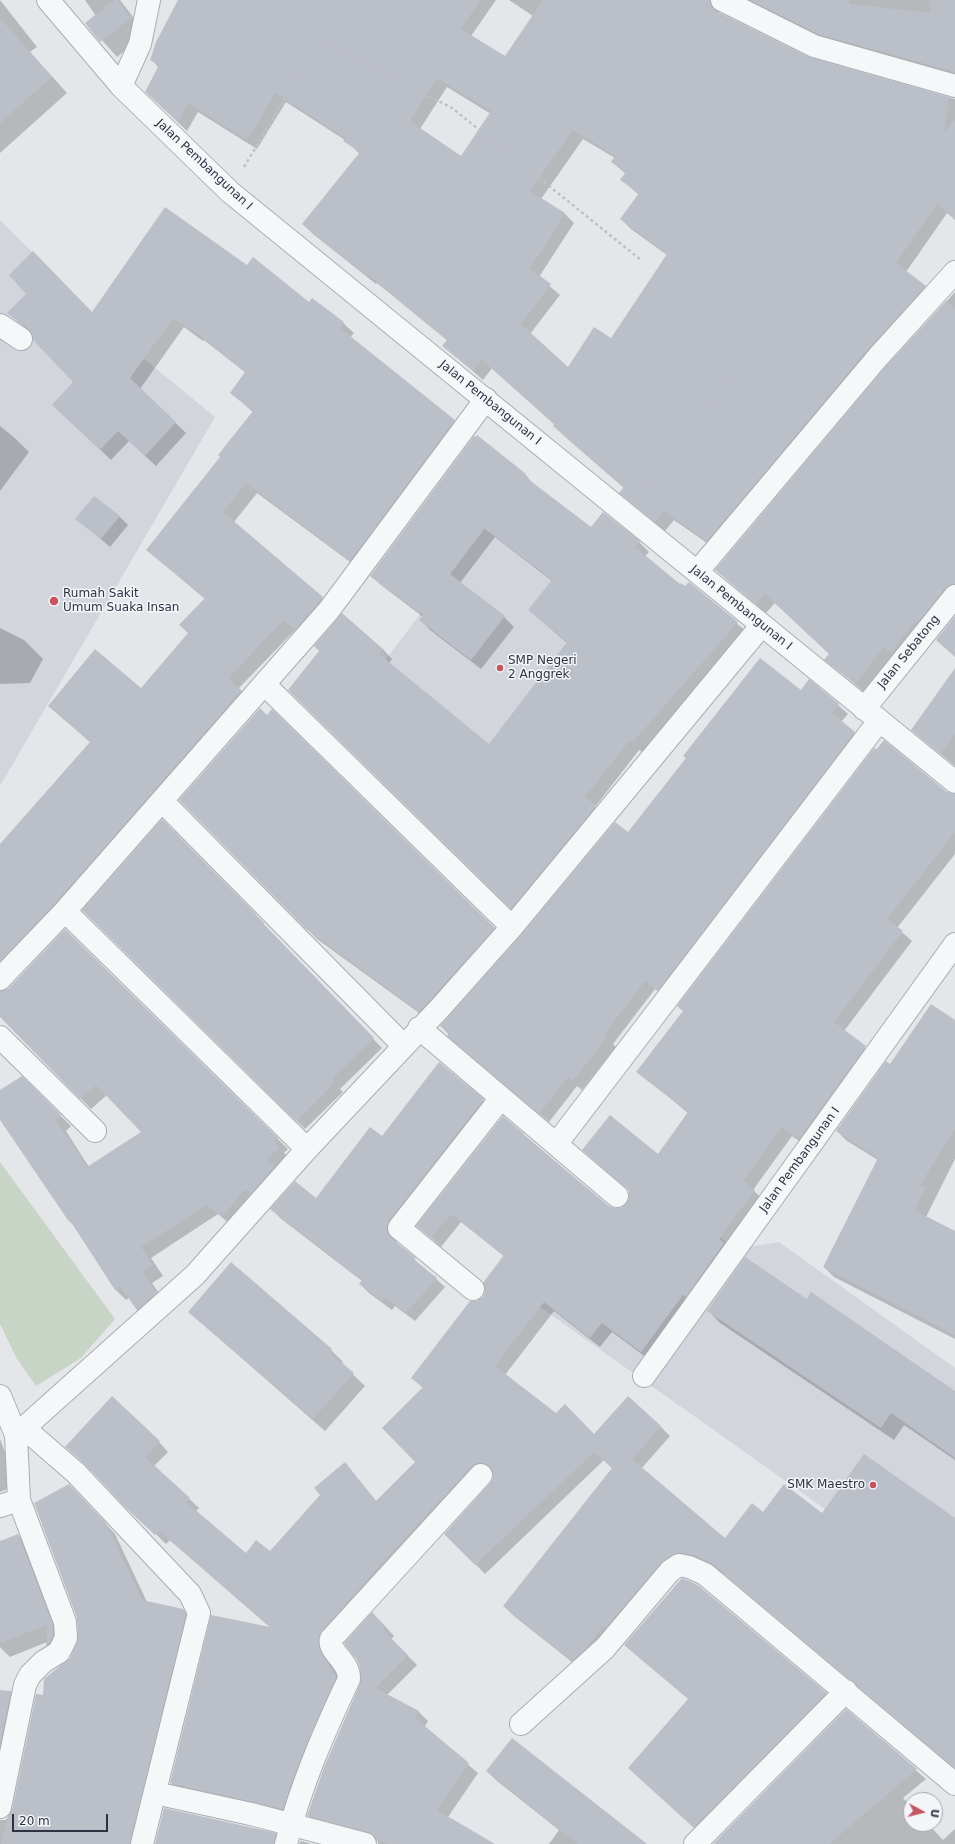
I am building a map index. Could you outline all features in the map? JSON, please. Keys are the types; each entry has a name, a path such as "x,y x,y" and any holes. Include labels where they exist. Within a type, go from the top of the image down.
{"street":[{"name":"Jalan Pembangunan I","path":"48,0 121,86 230,192 955,782"},
{"path":"121,86 140,44 149,0"},
{"path":"722,0 814,46 955,86"},
{"path":"697,572 878,357 955,272"},
{"path":"0,325 21,339"},
{"path":"0,979 65,911 329,610 486,399"},
{"name":"Jalan Sebatong","path":"557,1143 872,715 955,596"},
{"path":"0,1807 24,1685 30,1675 43,1662 59,1652 66,1638 65,1622 9,1503 20,1432 196,1275 307,1149 512,927 762,625"},
{"path":"264,684 512,927"},
{"path":"162,801 403,1045"},
{"path":"65,911 307,1149"},
{"name":"Jalan Pembangunan I","path":"644,1376 955,944"},
{"path":"419,1028 501,1098 557,1143 617,1196"},
{"path":"0,1037 95,1131"},
{"path":"473,1289 399,1228 501,1098"},
{"path":"0,1396 20,1432 76,1473 180,1582 190,1594 199,1613 142,1844"},
{"path":"289,1834 322,1738 349,1680 349,1672 331,1646 330,1639 481,1475"},
{"path":"521,1724 605,1648 670,1572 679,1565 689,1567 705,1574 955,1784"},
{"path":"695,1844 846,1691"},
{"path":"155,1793 251,1814 289,1834 365,1844"}],"path":[{"path":"230,192 314,50 323,46 334,47 452,108 641,260"},
{"path":"626,513 706,412 836,229"}],"shaded area":[{"name":"Rumah Sakit Umum Suaka Insan","path":"0,220 115,335 215,417 0,786"},
{"name":"SMP Negeri 2 Anggrek","path":"492,519 645,637 501,814 356,699"},
{"name":"SMK Maestro","path":"639,1177 736,1249 779,1242 955,1368 955,1601 540,1307 620,1206"}],"green space":[{"path":"0,1162 115,1319 81,1358 36,1386 17,1359 0,1324"}],"building":[{"path":"114,0 117,0 131,18 100,42 85,23"},
{"path":"178,0 480,0 461,29 505,56 543,0 710,0 711,7 716,11 809,57 949,97 944,133 955,120 955,219 937,204 896,263 926,286 868,349 707,541 664,511 655,522 619,493 624,487 553,426 554,424 482,360 473,371 442,346 447,340 367,274 366,276 302,224 360,152 343,141 345,138 276,93 247,140 188,103 178,122 145,92 159,65 150,60 156,42","holes":["437,78 491,111 461,156 410,121","573,130 615,156 611,162 626,172 620,180 639,193 620,219 667,254 611,338 594,327 568,367 521,324 551,284 529,268 544,248 565,213 530,191"]},
{"path":"750,0 849,0 849,4 931,13 929,0 955,0 955,72 819,34"},
{"path":"0,18 52,77 0,123"},
{"path":"165,207 247,265 253,257 309,302 312,298 344,322 340,328 455,420 350,561 246,483 223,512 323,597 295,630 284,620 229,677 241,691 56,903 0,961 0,844 90,742 48,706 95,649 141,688 188,633 179,625 205,598 146,550 220,457 218,455 253,411 230,393 245,372 193,330 192,331 173,318 130,378 176,422 145,456 118,431 100,450 52,405 73,382 33,340 32,334 28,329 7,313 26,294 9,275 33,251 92,312"},
{"path":"946,301 955,308 955,584 945,588 917,623 915,621 891,652 884,647 855,684 824,660 829,654 765,594 756,604 715,570 887,365"},
{"path":"477,435 526,474 524,476 591,527 603,512 640,541 635,547 680,584 681,583 685,586 689,582 738,622 632,743 629,741 585,797 596,806 511,909 288,690 319,651 314,646 342,613 383,649 379,654 489,744 567,642 528,610 552,580 484,528 450,574 505,616 471,660 419,620 423,615 370,576 474,436 476,437"},
{"path":"94,496 120,516 101,539 75,519"},
{"path":"955,616 955,657 936,640"},
{"path":"760,658 801,690 809,679 839,704 832,713 855,732 658,991 645,981 604,1034 607,1037 573,1081 568,1077 539,1114 447,1036 449,1033 440,1026 521,935 615,822 628,832 686,758 683,756"},
{"path":"955,668 955,734 940,754 911,730"},
{"path":"260,708 267,715 272,709 495,928 419,1012 306,929 179,800"},
{"path":"884,740 947,792 955,794 955,832 887,919 903,931 834,1022 866,1046 799,1139 782,1127 743,1181 755,1190 719,1239 724,1243 686,1297 683,1295 641,1352 602,1323 590,1338 544,1302 495,1366 556,1413 565,1404 594,1434 628,1396 661,1426 632,1459 725,1538 752,1503 763,1512 784,1484 822,1513 864,1454 955,1518 955,1768 713,1564 694,1555 681,1553 672,1555 663,1561 605,1628 603,1626 585,1650 572,1661 503,1606 612,1468 594,1452 475,1565 444,1534 493,1478 493,1472 489,1466 483,1463 478,1463 472,1466 379,1566 322,1631 319,1638 319,1648 336,1677 302,1756 283,1809 170,1783 211,1615 270,1627 159,1531 155,1535 125,1507 85,1464 65,1447 112,1396 160,1441 145,1457 190,1498 186,1502 246,1553 256,1540 270,1551 320,1495 314,1488 345,1462 376,1501 415,1462 382,1428 423,1387 411,1378 470,1301 477,1301 483,1297 485,1291 483,1283 504,1255 451,1214 431,1238 416,1226 503,1116 524,1134 523,1135 609,1206 622,1208 626,1204 629,1198 629,1191 582,1150 610,1115 658,1154 688,1112 636,1072 683,1011 677,1006 874,748 877,749"},
{"path":"162,819 256,914 255,915 374,1038 332,1079 335,1082 296,1121 82,910"},
{"path":"65,929 278,1138 274,1142 279,1147 267,1160 275,1166 251,1194 245,1189 222,1217 206,1205 141,1247 153,1265 143,1272 157,1293 137,1310 120,1286 115,1290 69,1219 68,1220 0,1120 0,1090 22,1076 61,1115 56,1120 87,1167 141,1132 96,1085 80,1099 0,1017 0,991 9,988"},
{"path":"931,1004 955,1020 955,1129 920,1185 926,1188 914,1210 955,1231 955,1335 823,1267 878,1158 836,1131 886,1061 890,1064"},
{"path":"439,1062 484,1099 389,1220 387,1232 391,1238 416,1258 414,1260 437,1278 406,1313 386,1298 383,1302 359,1284 362,1280 270,1209 295,1181 316,1198 370,1127 382,1136"},
{"path":"745,1257 807,1299 811,1292 955,1391 955,1458 891,1413 881,1428 707,1311"},
{"path":"231,1262 332,1349 329,1352 354,1373 313,1419 188,1312"},
{"path":"69,1484 106,1523 142,1600 183,1609 186,1614 130,1844 1,1844 8,1816 12,1810 36,1694 43,1695 44,1679 70,1658 78,1638 77,1618 34,1503"},
{"path":"18,1534 53,1625 53,1635 46,1646 47,1625 0,1643 0,1541"},
{"path":"682,1578 698,1585 827,1693 694,1828 628,1768 688,1699 624,1645"},
{"path":"372,1612 385,1626 382,1629 408,1655 375,1688 419,1711 415,1718 469,1763 437,1810 495,1844 389,1844 377,1840 368,1832 307,1816 325,1765 360,1684 360,1668 357,1660 344,1643"},
{"path":"0,1690 11,1691 0,1745"},
{"path":"846,1709 917,1769 829,1844 713,1844"},
{"path":"512,1738 647,1844 578,1844 486,1771"},
{"path":"164,1808 276,1833 274,1844 155,1844"}],"place":[{"name":"Rumah Sakit Umum Suaka Insan","path":"54,601"},
{"name":"SMP Negeri 2 Anggrek","path":"500,668"},
{"name":"SMK Maestro","path":"873,1485"}]}
